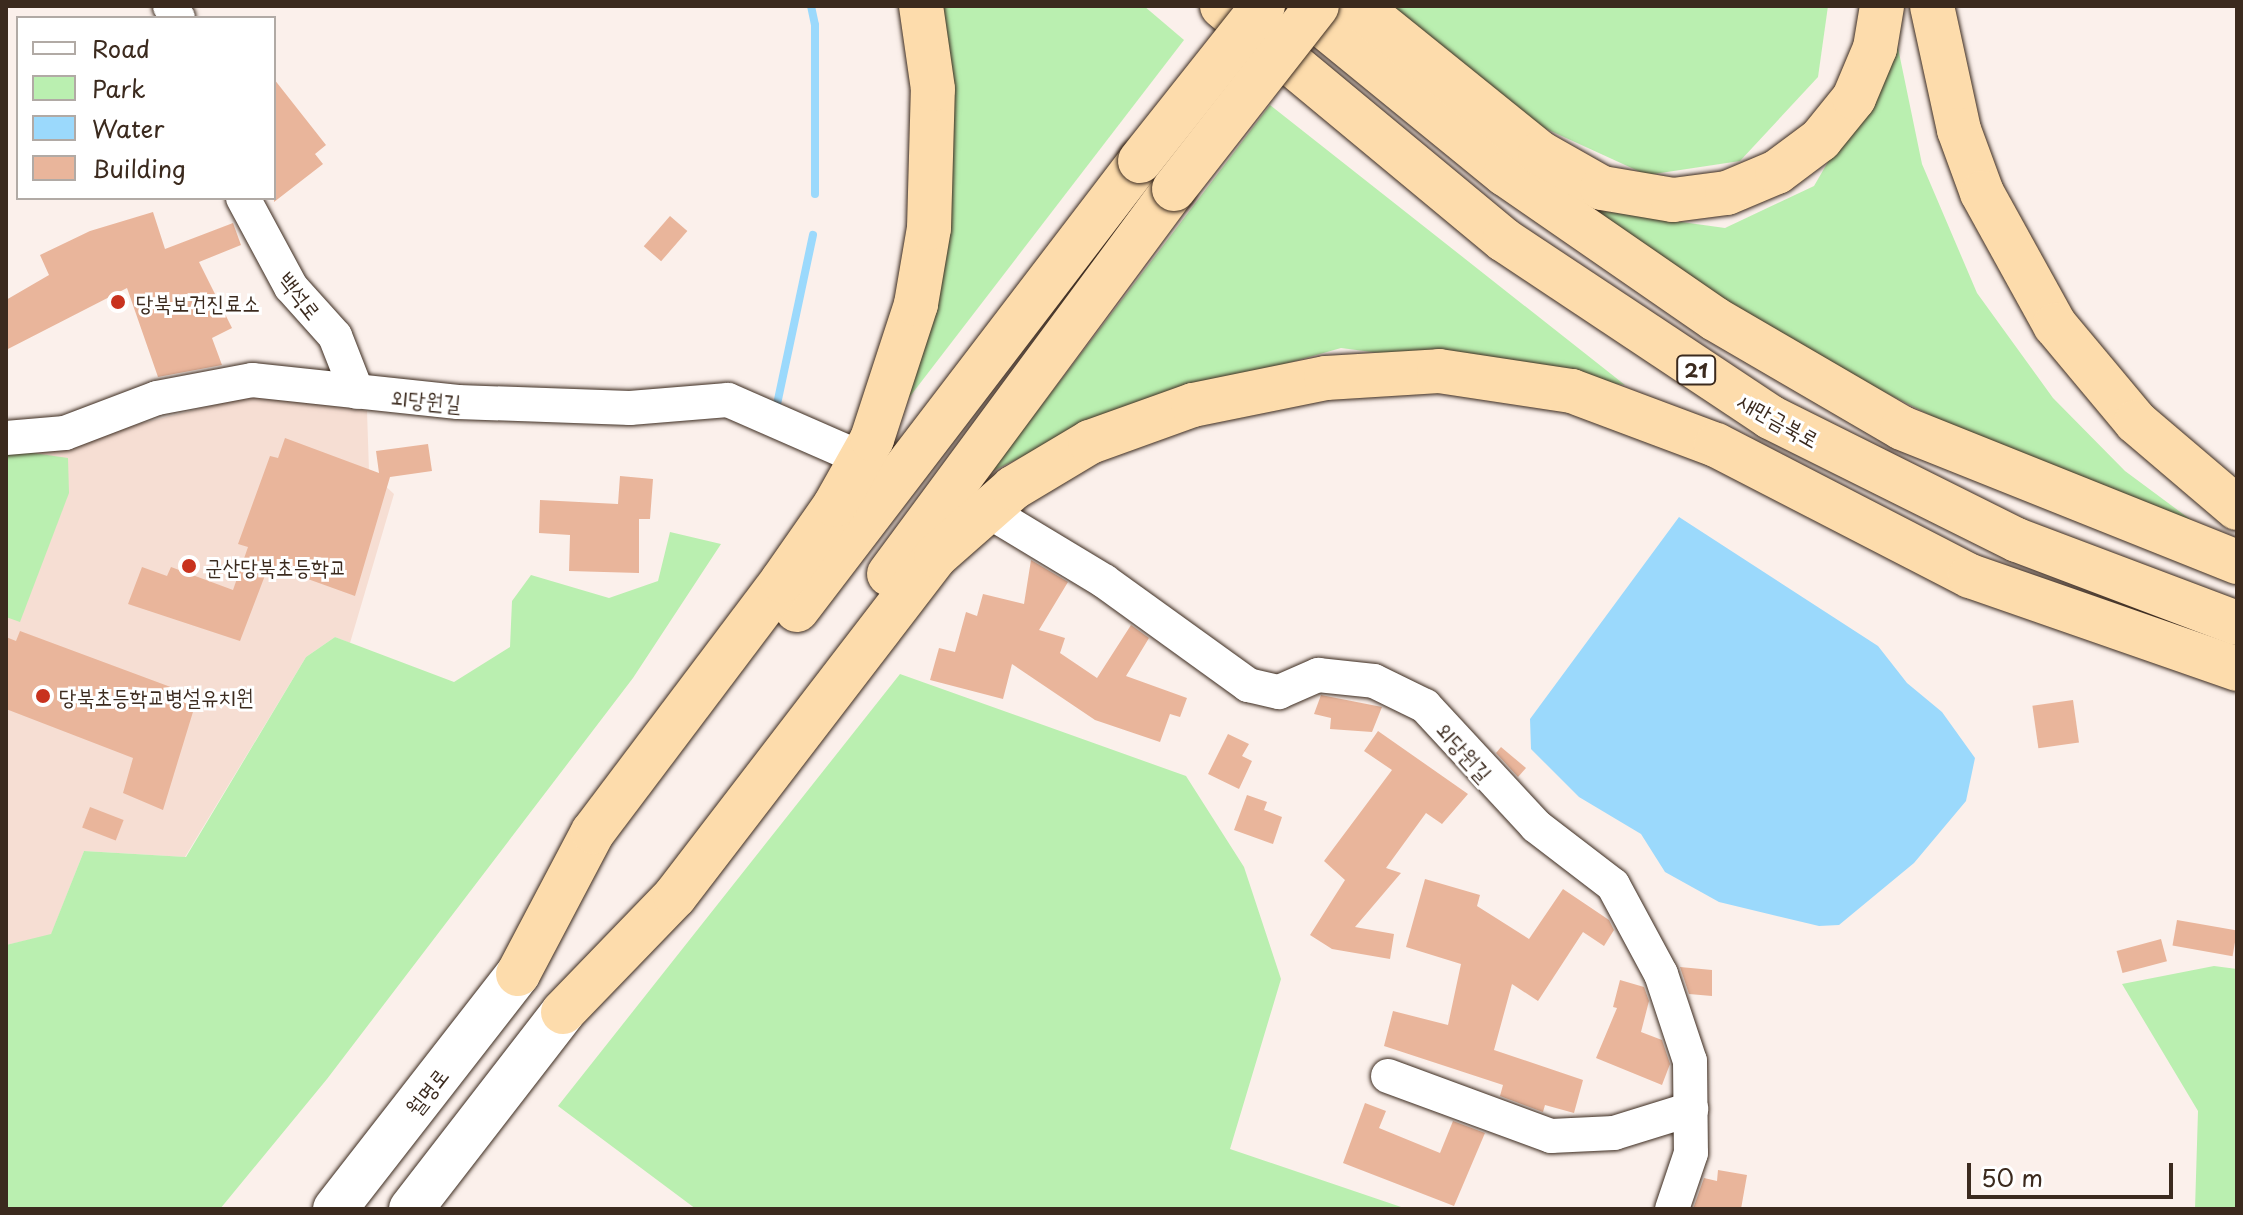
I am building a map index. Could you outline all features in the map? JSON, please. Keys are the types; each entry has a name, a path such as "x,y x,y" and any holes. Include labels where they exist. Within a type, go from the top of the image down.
{"highway":[{"path":"518,974 593,832 782,581 835,505 872,439 916,304 929,228 933,89 921,6"},
{"name":"새만금북로","path":"1222,6 1504,240 1770,417 2017,540 2237,623"},
{"path":"518,974 1140,161 1263,6"},
{"name":"21","path":"1299,6 1505,174 1715,319 1902,428 2237,562"},
{"path":"563,1012 1174,189 1317,6"},
{"path":"1358,6 1540,153 1602,188 1673,200 1727,193 1777,172 1820,140 1854,98 1875,48 1882,6"},
{"path":"1932,6 1959,130 1982,193 2047,312 2136,422 2237,508"},
{"path":"563,1012 675,896 936,556 1013,488 1090,442 1193,405 1326,378 1439,371 1572,391 1716,445 1970,576 2237,669"}],"street":[{"name":"백석로","path":"244,200 291,287 335,336 357,392"},
{"name":"외당원길","path":"6,438 65,433 157,398 252,380 458,402 630,408 728,400 845,451"},
{"name":"외당원길","path":"1003,520 1104,581 1248,685 1279,692 1318,675 1374,681 1425,706 1536,826 1613,885 1661,974 1690,1061 1691,1153 1672,1209"},
{"name":"월명로","path":"335,1209 518,974"},
{"path":"411,1209 563,1012"},
{"path":"1388,1076 1551,1136 1614,1133 1691,1109"}],"shaded area":[{"name":"군산당북초등학교","path":"254,395 367,411 369,471 394,494 350,643 335,637 306,657 185,857 84,851 51,935 6,945 6,439 75,440"}],"green space":[{"path":"937,6 1144,6 1184,40 898,412"},
{"path":"1391,6 1828,6 1818,77 1740,161 1647,175 1516,115"},
{"path":"1897,43 1922,164 1977,293 2053,398 2125,471 2214,537 2001,451 1819,359 1695,286 1588,209 1725,228 1814,186"},
{"path":"1270,105 1625,385 1341,348 1107,415 991,472"},
{"path":"6,449 68,458 69,493 20,622 6,617"},
{"path":"670,532 721,544 633,678 327,1079 220,1209 6,1209 6,945 51,934 84,851 186,857 306,657 335,637 454,682 510,647 512,601 531,575 609,598 658,581"},
{"path":"900,674 1186,776 1244,867 1281,979 1230,1149 1407,1209 696,1209 558,1106"},
{"path":"2214,966 2237,969 2237,1209 2195,1209 2198,1111 2122,984"}],"water":[{"path":"1679,517 1878,646 1907,683 1942,712 1975,758 1966,801 1914,863 1839,925 1819,926 1719,902 1665,872 1641,834 1579,797 1531,749 1530,719"}],"building":[{"path":"276,82 326,145 315,154 323,164 274,202"},
{"path":"153,212 165,249 233,223 241,245 199,262 232,328 212,338 222,365 158,377 127,288 6,350 6,300 49,275 40,255 90,231"},
{"path":"670,216 687,231 661,261 644,246"},
{"path":"285,438 379,473 376,451 428,444 432,471 390,477 355,596 269,565 240,641 128,604 142,567 167,576 171,567 233,590 248,547 238,544 270,456 278,458"},
{"path":"620,476 653,479 650,519 639,519 639,573 569,571 570,535 539,533 540,500 618,504"},
{"path":"1031,560 1068,582 1039,630 1065,638 1060,653 1097,678 1131,625 1149,638 1126,676 1187,698 1180,717 1170,714 1160,742 1095,720 1012,664 1003,699 930,680 939,648 955,652 966,612 977,616 983,594 1024,604"},
{"path":"20,631 176,689 174,694 196,702 163,810 123,793 133,758 6,709 6,637 16,641"},
{"path":"1321,695 1382,707 1372,732 1330,729 1331,718 1314,714"},
{"path":"2073,700 2079,743 2038,748 2032,706"},
{"path":"1378,731 1468,794 1442,824 1426,813 1386,868 1401,873 1355,927 1394,934 1390,959 1332,949 1310,935 1345,880 1324,861 1392,770 1364,751"},
{"path":"1228,734 1249,744 1242,756 1252,761 1239,789 1208,774"},
{"path":"1501,747 1526,768 1518,777 1496,753"},
{"path":"1247,795 1267,802 1264,810 1282,817 1273,844 1234,830"},
{"path":"90,807 124,820 116,840 82,828"},
{"path":"1425,879 1480,895 1477,906 1529,939 1563,889 1609,920 1614,930 1604,946 1583,932 1538,1001 1512,984 1494,1050 1583,1080 1574,1113 1545,1105 1543,1112 1500,1096 1503,1085 1384,1046 1393,1011 1448,1025 1461,964 1406,947"},
{"path":"2177,920 2237,931 2233,956 2172,946"},
{"path":"2161,939 2167,961 2123,973 2117,951"},
{"path":"1680,967 1712,970 1712,996 1689,994"},
{"path":"1620,980 1644,987 1649,1001 1641,1032 1662,1040 1670,1064 1662,1085 1596,1058 1617,1008 1613,1007"},
{"path":"1365,1103 1386,1111 1379,1128 1440,1153 1453,1121 1485,1133 1454,1206 1343,1163"},
{"path":"1718,1170 1747,1175 1741,1209 1693,1209 1704,1178 1717,1181"}],"waterway":[{"path":"811,6 815,25 815,194"},
{"path":"776,409 813,235"}],"place":[{"name":"당북보건진료소","path":"118,302"},
{"name":"군산당북초등학교","path":"189,566"},
{"name":"당북초등학교병설유치원","path":"43,696"}]}
